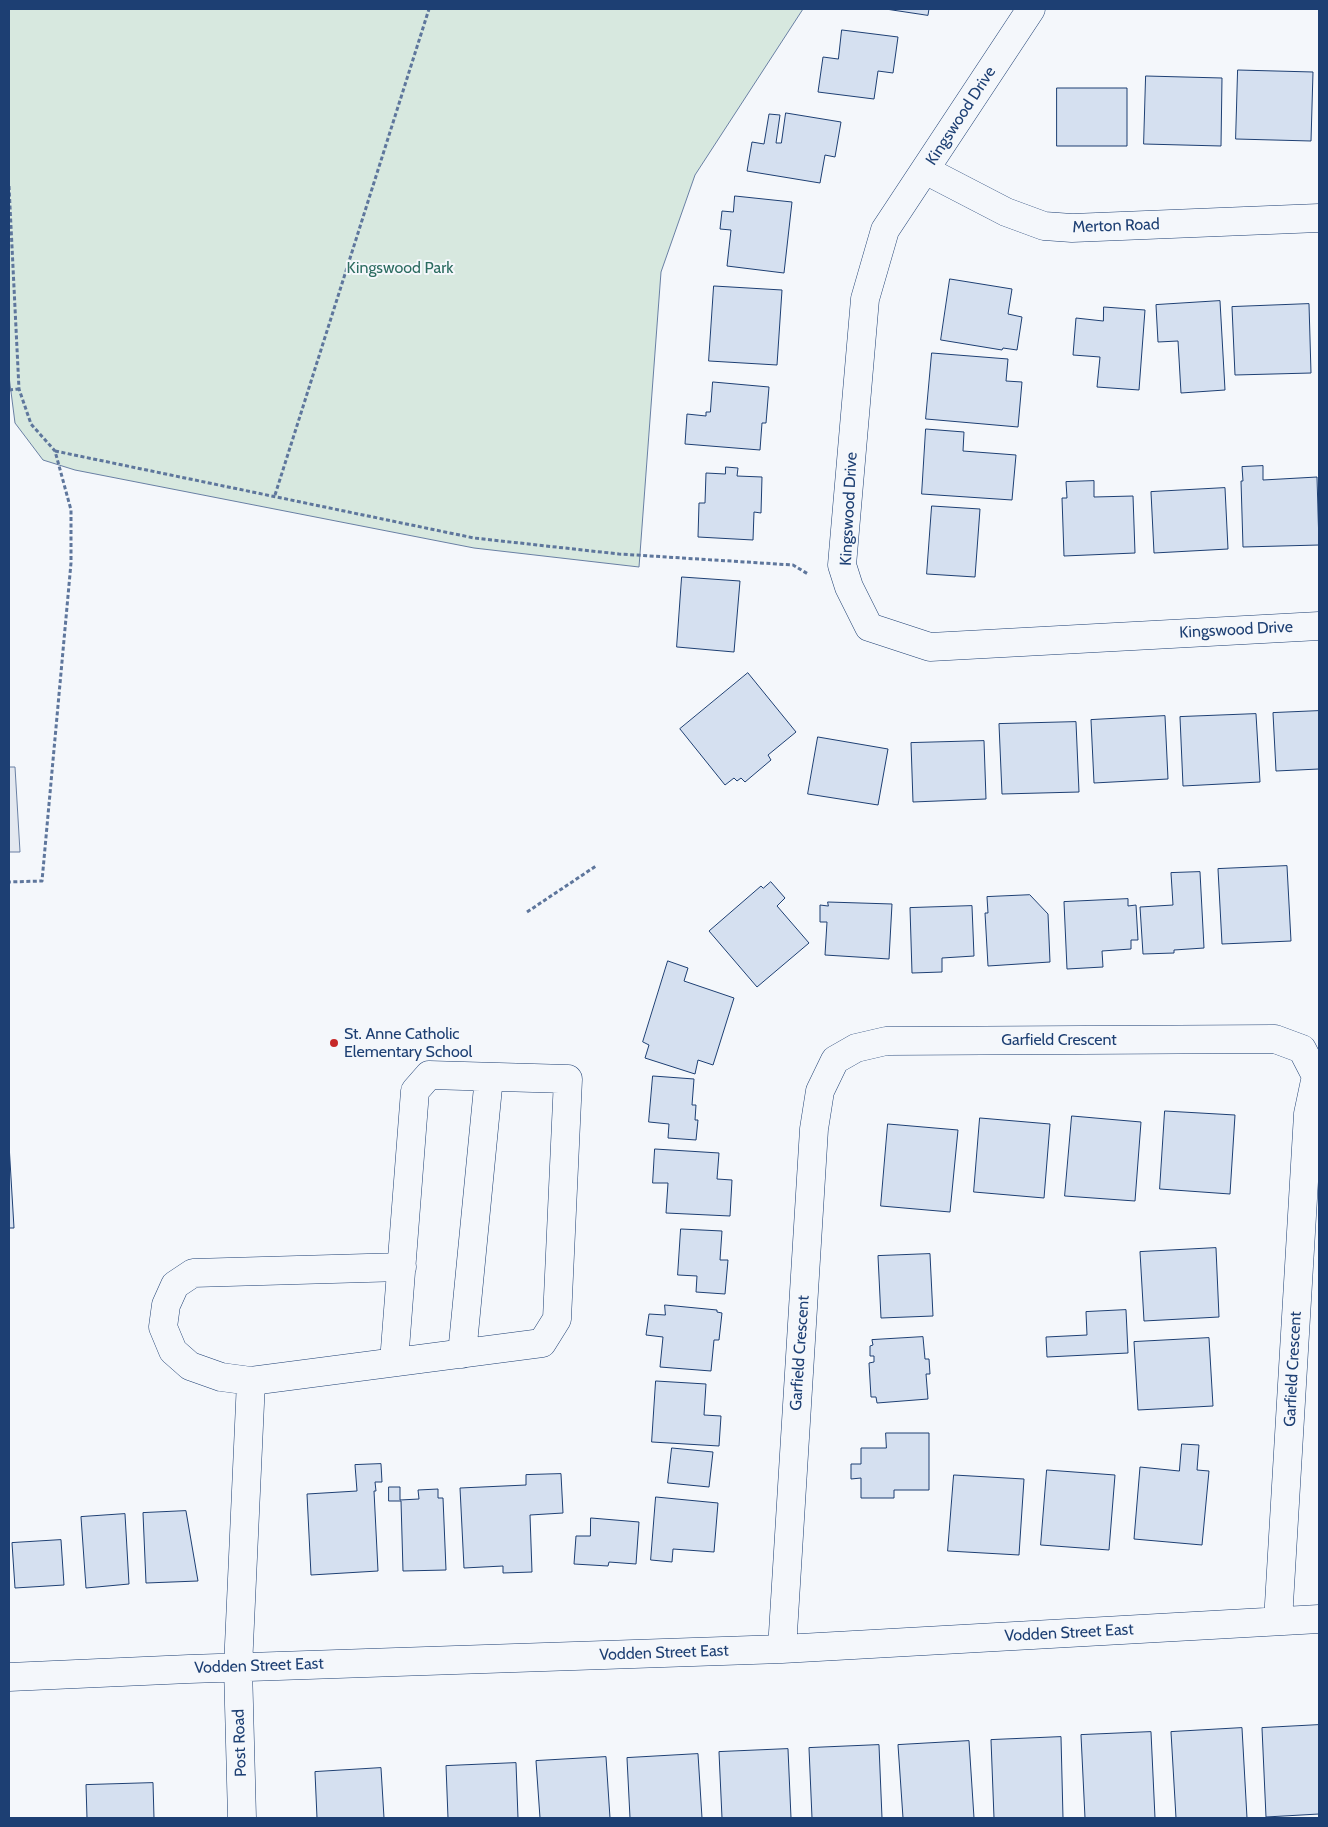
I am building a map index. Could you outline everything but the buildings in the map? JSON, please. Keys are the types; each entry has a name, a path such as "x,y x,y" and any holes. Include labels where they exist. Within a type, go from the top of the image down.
{"street":[{"name":"Kingswood Drive","path":"1031,9 885,230 865,299 842,565 849,587 869,627 930,646 1319,626"},
{"name":"Merton Road","path":"925,170 1006,212 1044,226 1072,228 1319,218"},
{"name":"Garfield Crescent","path":"782,1649 814,1129 820,1091 835,1060 856,1048 886,1041 1274,1039 1302,1049 1316,1076 1308,1114 1278,1621"},
{"path":"394,1362 402,1267 415,1090 429,1075 568,1079 557,1319 542,1343 251,1381 220,1377 190,1366 173,1351 164,1328 166,1305 175,1285 193,1274 402,1267"},
{"path":"462,1354 489,1077"},
{"name":"Post Road","path":"242,1818 238,1667 251,1381"},
{"name":"Vodden Street East","path":"9,1677 238,1667 782,1649 1319,1619"}],"path":[{"path":"275,495 429,9"},
{"path":"9,186 19,389 32,424 55,451 71,510 71,562 42,881 9,882"},
{"path":"9,390 19,389"},
{"path":"55,451 275,495 474,538 619,554 793,565 808,574"},
{"path":"527,912 596,866"}],"green space":[{"name":"Kingswood Park","path":"9,9 803,9 695,175 661,272 639,567 474,548 75,470 43,460 15,423 9,376"}],"shaded area":[{"path":"9,767 15,767 20,852 9,852"}],"place":[{"name":"St. Anne Catholic Elementary School","path":"334,1043"}]}
